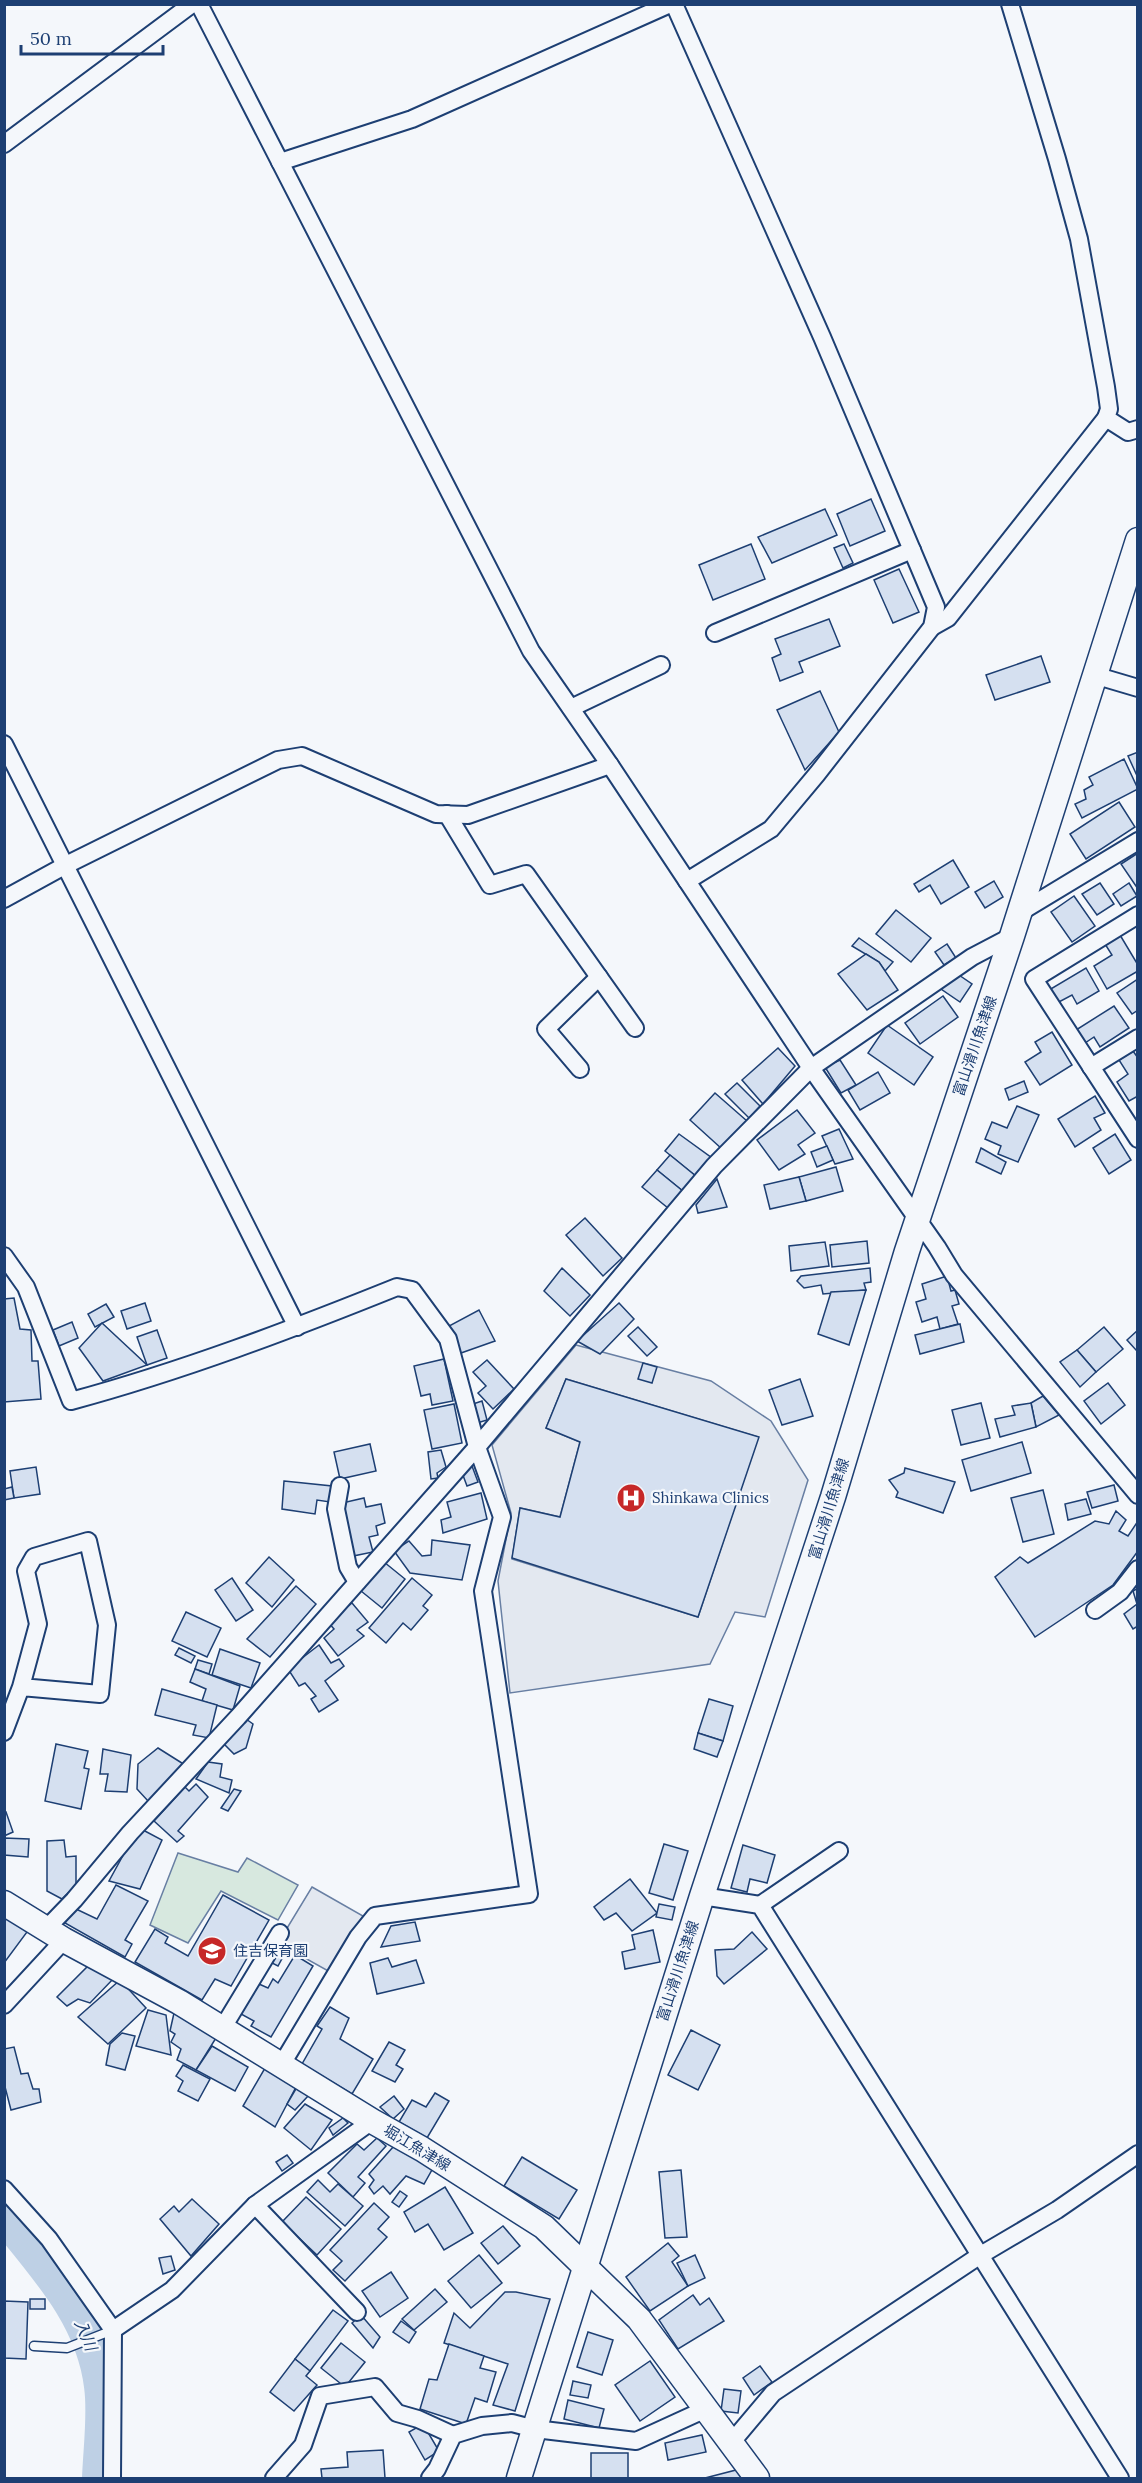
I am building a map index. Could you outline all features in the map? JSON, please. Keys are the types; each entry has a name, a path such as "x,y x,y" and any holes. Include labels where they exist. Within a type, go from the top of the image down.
{"main road":[{"name":"富山滑川魚津線","path":"519,2478 702,1896 833,1497 918,1219 1137,540"},
{"name":"堀江魚津線","path":"4,1903 55,1934 179,2002 372,2121 422,2149 544,2227 639,2319 757,2478"}],"street":[{"path":"4,144 192,4"},
{"path":"199,4 525,640 811,1068 918,1219 954,1275 1137,1495"},
{"path":"280,162 412,119 672,4 818,326 936,607 932,627"},
{"path":"687,881 771,829 932,627 948,618 1106,418 1109,409 1106,387 1079,239 1010,4"},
{"path":"1106,418 1128,432 1137,429"},
{"path":"715,633 912,550"},
{"path":"571,708 661,665"},
{"path":"1094,675 1137,688"},
{"path":"4,744 297,1327"},
{"path":"4,899 278,760 302,756 436,814 468,815 610,765"},
{"path":"447,814 490,885 525,874 635,1028"},
{"path":"4,2005 55,1934 74,1900 130,1833 238,1716 477,1448 714,1166 811,1068 1137,841"},
{"path":"1137,915 1034,979 1137,1139"},
{"path":"580,1069 546,1029 599,977"},
{"path":"1091,1067 1137,1038"},
{"path":"4,1256 26,1287 70,1401 116,1389 297,1327 396,1287 412,1290 448,1339 477,1448 502,1517 483,1591 529,1894 375,1916 358,1937 282,2064"},
{"path":"340,1486 336,1509 348,1567 357,1582"},
{"path":"4,1732 21,1687 38,1624 26,1571 34,1557 88,1541 107,1625 100,1695 21,1687"},
{"path":"1095,1610 1120,1592 1137,1569"},
{"path":"702,1896 760,1905 839,1851"},
{"path":"760,1905 1120,2478"},
{"path":"222,2029 280,1933"},
{"path":"113,2330 172,2290 255,2205 372,2121"},
{"path":"731,2443 773,2393 979,2256 1057,2210 1137,2154"},
{"path":"4,2189 49,2239 113,2330 112,2478"},
{"path":"255,2205 357,2312"},
{"path":"274,2478 303,2445 320,2396 375,2386 396,2413 418,2419 453,2435 482,2426 512,2423 535,2429 636,2440 706,2409"},
{"path":"430,2478 437,2469 453,2435"}],"lane":[{"path":"34,2346 67,2348 113,2330"}],"shaded area":[{"path":"576,1345 711,1381 771,1421 808,1480 765,1617 735,1612 710,1664 510,1693 498,1581 511,1513 492,1445","holes":["566,1379 758,1437 698,1617 512,1559 520,1508 560,1517 580,1442 546,1428"]},
{"path":"178,1853 238,1872 247,1858 298,1885 278,1920 221,1891 188,1943 150,1925"},
{"path":"312,1887 363,1916 330,1972 278,1943"}],"building":[{"path":"871,499 885,531 850,546 837,514"},
{"path":"825,509 837,535 772,563 758,537"},
{"path":"751,544 765,579 713,600 699,565"},
{"path":"844,544 853,563 843,568 834,548"},
{"path":"899,569 919,612 893,623 874,580"},
{"path":"829,619 840,646 799,662 803,672 780,681 772,658 781,654 775,639"},
{"path":"1041,656 1050,682 995,700 986,675"},
{"path":"820,691 839,732 805,770 777,710"},
{"path":"1138,752 1138,778 1128,756"},
{"path":"1124,759 1138,789 1082,818 1075,804 1086,799 1084,790 1093,785 1089,777"},
{"path":"1119,802 1135,827 1086,859 1070,834"},
{"path":"1138,853 1138,889 1121,864"},
{"path":"953,860 969,887 941,904 930,885 919,892 914,884"},
{"path":"994,881 1003,897 985,908 975,892"},
{"path":"1100,883 1114,904 1097,915 1082,894"},
{"path":"1129,883 1137,896 1121,906 1113,894"},
{"path":"1074,896 1095,926 1072,942 1051,912"},
{"path":"896,910 931,938 911,962 876,934"},
{"path":"1120,935 1138,965 1138,971 1107,989 1094,966 1112,955 1105,944"},
{"path":"859,938 893,962 885,971 879,962 852,946"},
{"path":"947,944 956,958 944,965 935,952"},
{"path":"866,954 879,962 898,990 867,1010 838,974"},
{"path":"1086,968 1099,991 1077,1004 1072,995 1057,1003 1049,990"},
{"path":"953,971 972,984 960,1002 941,989"},
{"path":"1138,979 1138,1010 1132,1014 1117,993"},
{"path":"943,996 958,1017 920,1044 905,1023"},
{"path":"1114,1006 1129,1028 1100,1047 1094,1037 1085,1043 1076,1030"},
{"path":"887,1025 933,1057 914,1085 868,1053"},
{"path":"1052,1032 1072,1065 1040,1085 1025,1062 1041,1052 1035,1042"},
{"path":"778,1048 795,1066 763,1104 742,1080"},
{"path":"1133,1051 1138,1058 1138,1096 1129,1101 1117,1082 1128,1074 1119,1060"},
{"path":"840,1060 856,1085 841,1093 825,1067"},
{"path":"878,1072 890,1093 860,1110 848,1090"},
{"path":"1024,1081 1028,1092 1009,1100 1005,1089"},
{"path":"737,1083 760,1106 749,1118 725,1094"},
{"path":"715,1093 747,1121 722,1149 690,1120"},
{"path":"1095,1096 1105,1113 1094,1118 1101,1130 1075,1147 1058,1119"},
{"path":"1017,1106 1039,1115 1018,1162 998,1154 1001,1146 985,1139 992,1122 1007,1128"},
{"path":"797,1110 815,1133 798,1145 805,1154 779,1170 757,1140"},
{"path":"839,1129 853,1159 835,1164 822,1136"},
{"path":"679,1134 712,1158 697,1177 665,1151"},
{"path":"1115,1134 1131,1160 1109,1174 1093,1148"},
{"path":"827,1146 833,1160 817,1167 811,1152"},
{"path":"981,1148 1006,1162 1001,1174 976,1162"},
{"path":"670,1155 697,1177 684,1192 657,1170"},
{"path":"836,1167 843,1191 806,1201 799,1177"},
{"path":"657,1170 684,1192 668,1208 642,1187"},
{"path":"799,1177 806,1201 770,1209 764,1185"},
{"path":"717,1179 727,1207 698,1213 696,1205"},
{"path":"585,1218 622,1258 603,1276 566,1235"},
{"path":"867,1241 869,1263 832,1267 830,1245"},
{"path":"825,1242 829,1266 791,1271 789,1246"},
{"path":"562,1268 590,1295 570,1316 544,1291"},
{"path":"870,1268 871,1282 864,1283 866,1290 823,1294 821,1285 804,1288 797,1281 801,1276"},
{"path":"947,1276 951,1291 955,1290 959,1304 952,1306 958,1324 940,1329 937,1317 922,1322 916,1302 926,1299 922,1284"},
{"path":"866,1290 849,1345 818,1334 831,1292"},
{"path":"14,1298 20,1329 31,1330 32,1361 38,1361 41,1399 4,1402 4,1299"},
{"path":"145,1303 151,1321 127,1329 121,1311"},
{"path":"619,1303 634,1319 600,1354 577,1341"},
{"path":"106,1304 114,1317 95,1327 88,1314"},
{"path":"479,1310 495,1341 461,1353 449,1326"},
{"path":"72,1322 78,1338 59,1346 53,1330"},
{"path":"102,1323 147,1365 103,1381 79,1348"},
{"path":"960,1324 964,1342 920,1354 915,1335"},
{"path":"638,1327 657,1347 647,1356 628,1336"},
{"path":"1104,1327 1123,1349 1096,1372 1077,1350"},
{"path":"157,1330 167,1358 147,1365 137,1337"},
{"path":"1138,1330 1138,1348 1136,1350 1127,1340"},
{"path":"1077,1350 1096,1372 1080,1387 1060,1362"},
{"path":"444,1359 453,1401 432,1405 430,1394 421,1396 414,1366"},
{"path":"487,1360 514,1389 493,1409 478,1393 486,1386 473,1372"},
{"path":"643,1363 657,1367 652,1383 638,1379"},
{"path":"566,1379 759,1437 698,1617 512,1558 520,1508 560,1517 580,1442 546,1428"},
{"path":"800,1379 813,1416 782,1425 769,1390"},
{"path":"1108,1383 1125,1405 1101,1424 1084,1401"},
{"path":"1043,1396 1059,1415 1036,1427 1031,1403"},
{"path":"482,1401 487,1420 477,1423 473,1404"},
{"path":"981,1403 990,1438 961,1445 952,1410"},
{"path":"1031,1403 1036,1427 1000,1437 995,1419 1015,1415 1012,1406"},
{"path":"454,1404 462,1443 432,1449 424,1410"},
{"path":"1022,1442 1031,1473 971,1491 962,1460"},
{"path":"370,1444 376,1471 340,1479 334,1452"},
{"path":"441,1450 446,1467 437,1473 438,1478 431,1479 428,1452"},
{"path":"472,1466 478,1482 467,1486 461,1470"},
{"path":"36,1467 40,1494 14,1498 10,1471"},
{"path":"905,1468 955,1482 943,1513 896,1497 898,1492 889,1480 904,1473"},
{"path":"284,1481 332,1486 330,1502 317,1500 315,1514 282,1509"},
{"path":"1114,1485 1118,1501 1092,1508 1087,1492"},
{"path":"12,1487 14,1498 4,1500 4,1489"},
{"path":"1043,1490 1054,1534 1023,1542 1011,1498"},
{"path":"481,1493 487,1519 443,1533 441,1520 451,1517 447,1502"},
{"path":"364,1498 366,1507 381,1504 385,1523 376,1526 378,1535 369,1537 373,1552 353,1556 342,1503"},
{"path":"1086,1499 1091,1514 1068,1520 1065,1504"},
{"path":"1116,1511 1126,1520 1119,1531 1128,1536 1138,1521 1138,1551 1113,1585 1035,1637 995,1577 1020,1557 1028,1563 1095,1521 1109,1524"},
{"path":"432,1540 470,1545 462,1580 410,1573 394,1551 409,1541 422,1556 431,1555"},
{"path":"269,1557 294,1580 272,1607 246,1583"},
{"path":"384,1562 405,1579 382,1608 361,1591"},
{"path":"232,1578 253,1610 236,1621 215,1590"},
{"path":"412,1578 432,1595 423,1606 428,1610 411,1630 403,1623 386,1643 369,1628"},
{"path":"296,1586 316,1604 270,1657 247,1639"},
{"path":"1138,1588 1138,1626 1133,1629 1124,1614 1137,1604 1133,1591"},
{"path":"352,1603 368,1622 357,1630 364,1636 338,1656 324,1638 334,1629 328,1622"},
{"path":"186,1612 221,1628 207,1657 172,1641"},
{"path":"319,1645 331,1663 339,1659 344,1666 325,1681 338,1700 319,1712 311,1699 316,1696 305,1683 299,1686 288,1669"},
{"path":"179,1648 195,1656 191,1663 175,1655"},
{"path":"220,1649 260,1663 251,1688 212,1675"},
{"path":"198,1660 212,1664 209,1674 195,1669"},
{"path":"195,1669 240,1686 233,1710 202,1701 206,1689 190,1682"},
{"path":"162,1689 217,1705 209,1738 193,1735 196,1725 155,1715"},
{"path":"709,1699 733,1706 723,1741 698,1733"},
{"path":"246,1719 253,1724 246,1748 234,1754 223,1743"},
{"path":"698,1733 723,1741 717,1757 694,1749"},
{"path":"56,1744 88,1751 84,1768 89,1769 81,1809 45,1801"},
{"path":"158,1748 185,1765 148,1801 137,1789 138,1764"},
{"path":"103,1749 131,1755 127,1792 105,1791 108,1774 100,1774"},
{"path":"208,1762 222,1764 220,1777 232,1780 229,1793 196,1779"},
{"path":"196,1784 208,1797 178,1831 184,1836 177,1842 154,1821 185,1787 189,1791"},
{"path":"234,1789 241,1791 228,1811 221,1808"},
{"path":"6,1812 13,1832 4,1836 4,1813"},
{"path":"143,1830 162,1840 140,1889 109,1881 126,1850"},
{"path":"4,1838 29,1839 28,1857 4,1855"},
{"path":"64,1840 66,1857 76,1856 76,1885 62,1899 47,1891 47,1841"},
{"path":"664,1844 688,1851 673,1900 649,1893"},
{"path":"743,1845 775,1855 767,1883 750,1879 747,1892 731,1888"},
{"path":"630,1879 657,1913 632,1931 616,1913 604,1920 594,1907"},
{"path":"116,1885 148,1901 125,1940 132,1944 125,1957 65,1923 74,1908 97,1919"},
{"path":"223,1895 269,1920 231,1986 215,1979 202,2000 135,1962 155,1929 168,1937 165,1943 188,1956"},
{"path":"659,1904 675,1907 672,1920 656,1917"},
{"path":"6,1916 27,1932 4,1963 4,1918"},
{"path":"415,1922 420,1941 381,1947 391,1926"},
{"path":"653,1930 660,1962 625,1969 622,1952 635,1949 632,1935"},
{"path":"752,1932 767,1949 724,1984 717,1976 715,1950 734,1949"},
{"path":"279,1950 285,1953 278,1966 272,1963"},
{"path":"295,1955 313,1966 271,2037 251,2026 254,2021 241,2014 259,1984 268,1988 273,1979 278,1983"},
{"path":"388,1958 392,1967 416,1960 424,1983 377,1994 370,1963"},
{"path":"90,1964 115,1977 90,2003 78,1999 67,2006 57,1997"},
{"path":"120,1980 146,2008 108,2044 78,2017"},
{"path":"330,2007 349,2018 340,2039 373,2059 352,2094 302,2064 322,2029 317,2026"},
{"path":"148,2010 166,2015 171,2055 136,2046"},
{"path":"174,2013 216,2038 196,2070 177,2060 181,2049 171,2042 175,2034 170,2031"},
{"path":"691,2030 720,2045 698,2090 668,2075"},
{"path":"122,2033 135,2036 125,2070 106,2065 110,2044"},
{"path":"389,2042 405,2050 396,2065 403,2069 395,2082 372,2071"},
{"path":"212,2046 248,2067 235,2091 196,2070"},
{"path":"14,2047 21,2074 28,2073 33,2089 39,2089 41,2102 11,2110 4,2083 4,2049"},
{"path":"183,2065 210,2079 198,2101 178,2091 183,2081 176,2076"},
{"path":"265,2068 296,2087 275,2127 243,2106"},
{"path":"297,2087 308,2096 295,2110 287,2104"},
{"path":"435,2093 449,2101 427,2138 399,2122 412,2100 426,2107"},
{"path":"394,2096 404,2109 393,2119 380,2107"},
{"path":"305,2104 332,2120 311,2150 284,2128"},
{"path":"343,2118 348,2123 333,2135 329,2128"},
{"path":"377,2138 386,2146 358,2177 365,2183 353,2197 328,2173 357,2144 364,2150"},
{"path":"394,2146 433,2168 424,2184 406,2176 390,2194 383,2186 374,2194 369,2187 374,2180 369,2174"},
{"path":"287,2155 293,2163 282,2171 276,2162"},
{"path":"522,2157 577,2190 559,2219 504,2186"},
{"path":"681,2170 687,2237 665,2238 659,2172"},
{"path":"318,2180 330,2192 338,2184 363,2206 345,2226 307,2192"},
{"path":"445,2187 473,2233 444,2250 428,2224 415,2232 404,2212"},
{"path":"400,2191 407,2196 399,2207 392,2202"},
{"path":"306,2197 341,2229 317,2255 282,2222"},
{"path":"192,2199 219,2224 191,2256 160,2219 174,2206 179,2212"},
{"path":"374,2203 389,2217 378,2229 387,2237 345,2281 333,2270 342,2261 330,2250"},
{"path":"503,2226 520,2246 498,2264 481,2243"},
{"path":"668,2243 679,2256 672,2262 688,2286 650,2311 626,2277"},
{"path":"479,2255 502,2283 471,2308 448,2281"},
{"path":"695,2255 705,2278 688,2286 677,2263"},
{"path":"171,2256 175,2270 163,2274 159,2258"},
{"path":"391,2272 408,2298 380,2317 362,2291"},
{"path":"435,2289 447,2302 414,2330 402,2319"},
{"path":"505,2292 550,2299 515,2411 493,2405 508,2364 444,2343 454,2313 470,2328"},
{"path":"693,2295 700,2305 709,2298 724,2321 678,2349 659,2320"},
{"path":"30,2299 45,2299 45,2309 30,2309"},
{"path":"4,2301 28,2302 26,2359 4,2358"},
{"path":"333,2310 348,2321 310,2371 295,2359"},
{"path":"361,2315 380,2337 373,2348 352,2323"},
{"path":"401,2321 416,2332 409,2343 393,2332"},
{"path":"588,2332 613,2340 602,2375 577,2367"},
{"path":"341,2343 365,2362 345,2387 321,2368"},
{"path":"449,2344 484,2356 480,2368 496,2372 487,2402 475,2398 466,2424 420,2409 429,2379 437,2380"},
{"path":"295,2359 310,2371 306,2376 317,2385 294,2411 270,2392"},
{"path":"650,2361 675,2397 640,2421 615,2385"},
{"path":"760,2366 772,2382 754,2395 743,2378"},
{"path":"573,2381 591,2385 588,2398 570,2395"},
{"path":"724,2389 741,2391 738,2413 721,2411"},
{"path":"568,2400 604,2409 599,2428 564,2419"},
{"path":"423,2424 439,2451 425,2460 409,2432"},
{"path":"702,2435 706,2452 668,2460 665,2443"},
{"path":"383,2450 385,2478 322,2478 321,2469 348,2467 347,2452"},
{"path":"591,2453 628,2453 628,2478 591,2478"},
{"path":"740,2469 743,2478 705,2478"}],"waterway":[{"name":"入川","path":"4,2216 65,2295 88,2338 96,2361 102,2397 99,2478"}],"place":[{"name":"Shinkawa Clinics","path":"631,1498"},
{"name":"住吉保育園","path":"212,1951"}]}
